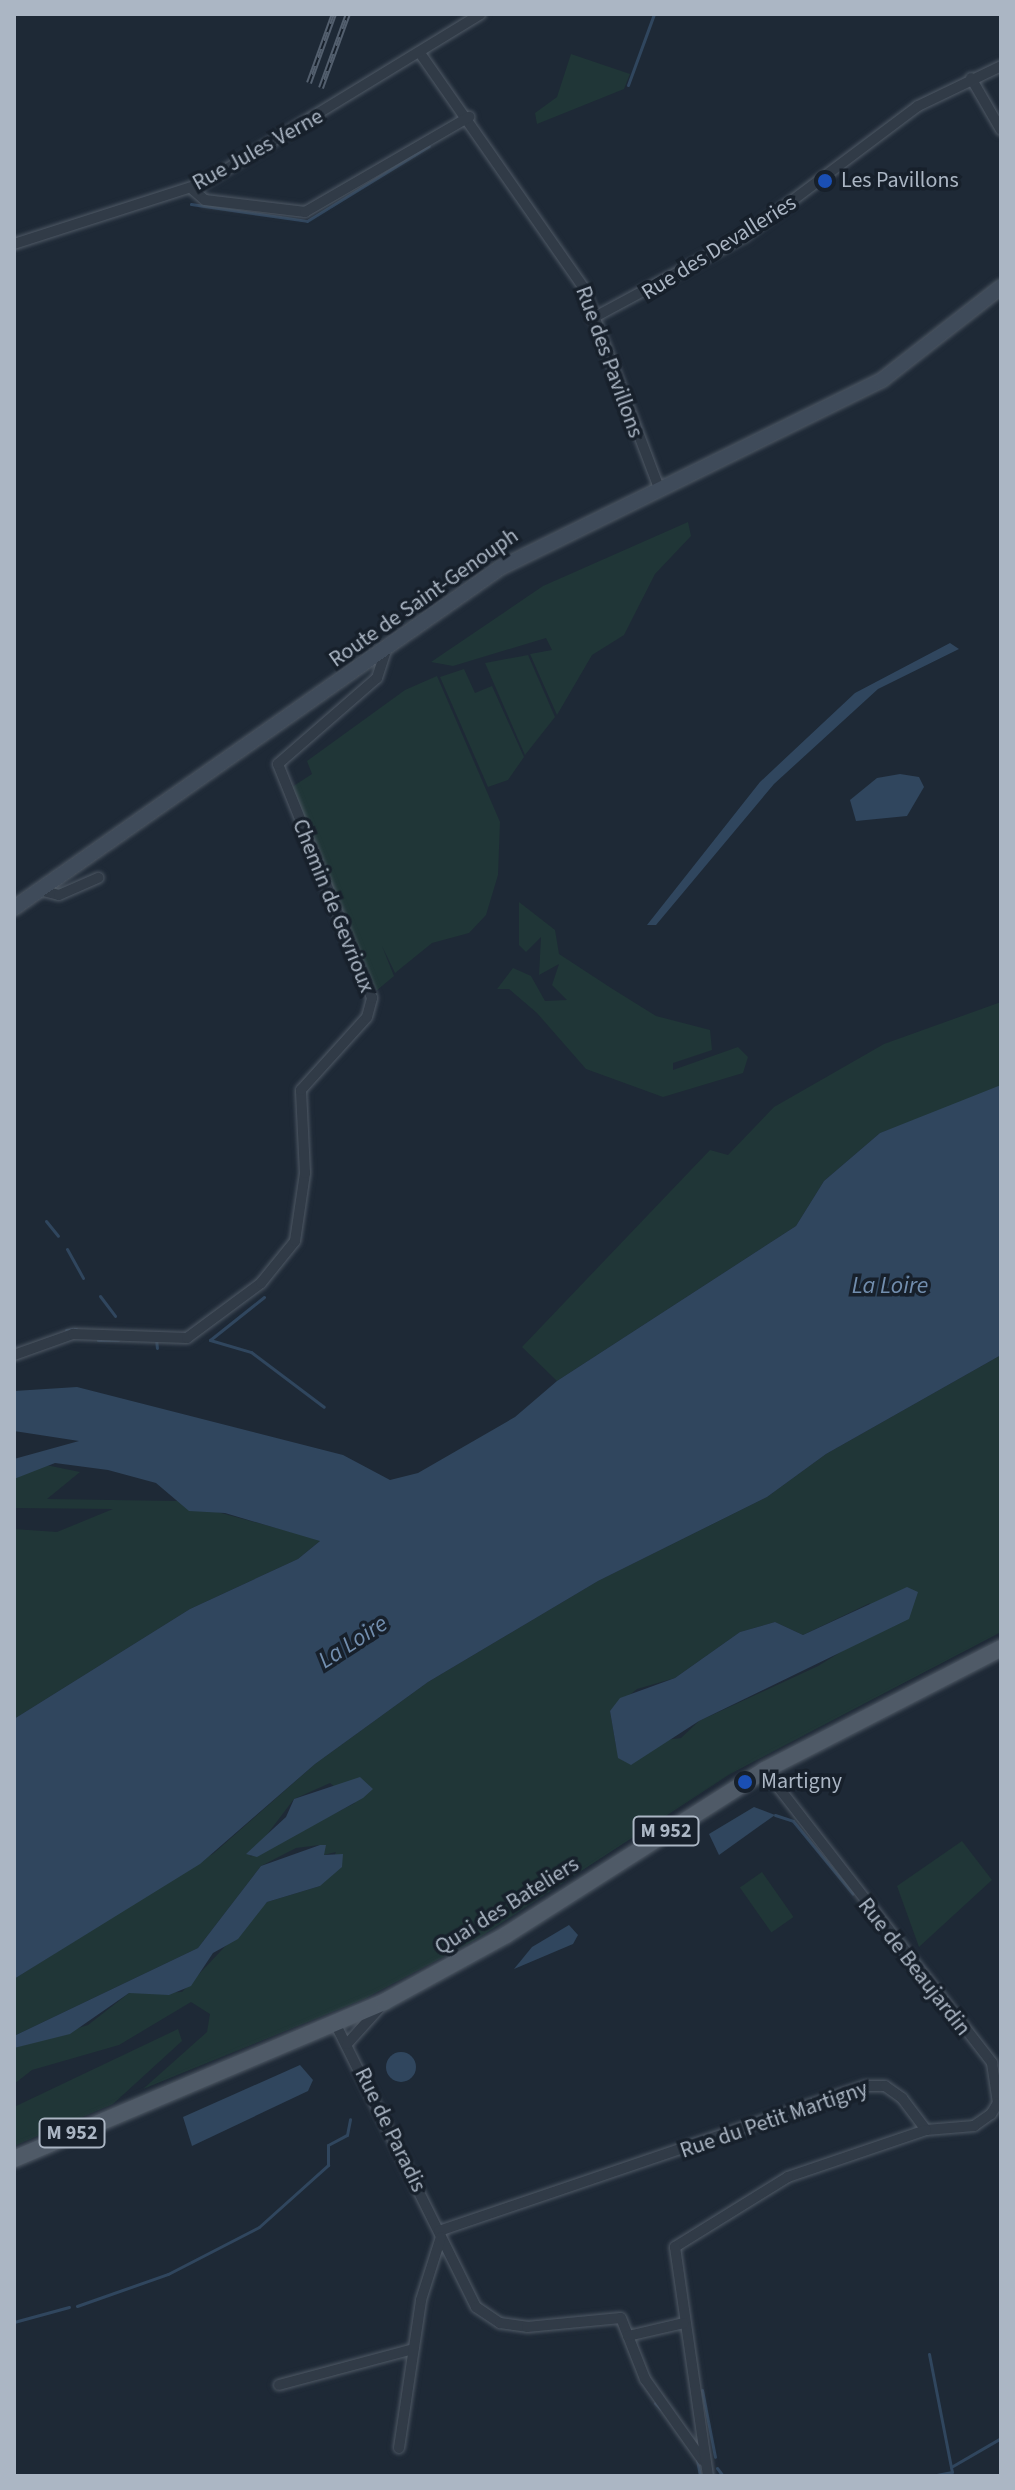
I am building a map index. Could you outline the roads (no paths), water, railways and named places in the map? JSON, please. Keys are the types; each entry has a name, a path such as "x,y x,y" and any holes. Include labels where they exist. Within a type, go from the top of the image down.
{"main road":[{"name":"Quai des Bateliers","path":"14,2159 336,2025 384,2002 506,1935 765,1770 1001,1648"}],"street":[{"name":"Rue Jules Verne","path":"14,244 191,188 422,56 481,14"},
{"name":"Rue des Pavillons","path":"422,56 469,117 566,258 593,318 660,491"},
{"name":"Rue des Devalleries","path":"593,318 745,236 918,106 1001,66"},
{"path":"971,78 1001,130"},
{"path":"191,188 205,200 305,212 469,117"},
{"name":"Route de Saint-Genouph","path":"14,908 43,891 520,556 660,491 882,380 1001,287"},
{"name":"Chemin de Gevrioux","path":"14,1355 73,1334 187,1338 261,1283 295,1241 305,1173 301,1090 367,1017 372,998 278,764 377,678 386,651"},
{"path":"43,891 59,895 98,878"},
{"name":"Rue de Beaujardin","path":"765,1770 997,2062 998,2103 991,2114 974,2126 926,2130"},
{"path":"347,2044 384,2002"},
{"name":"Rue de Paradis","path":"336,2025 440,2234"},
{"name":"Rue du Petit Martigny","path":"440,2234 866,2086 893,2090 926,2130"},
{"path":"708,2476 675,2251 682,2237 801,2171 926,2130"},
{"path":"440,2234 489,2317 527,2327 615,2316 628,2336 656,2397 699,2448 708,2476"},
{"path":"399,2448 413,2349 440,2234"},
{"path":"628,2336 684,2323"},
{"path":"279,2385 413,2349"}],"water":[{"path":"950,643 959,649 878,689 774,784 656,925 647,925 760,782 855,693"},
{"path":"900,774 919,777 924,787 907,816 856,821 850,800 877,778"},
{"name":"La Loire","path":"1001,1085 1001,1355 826,1454 767,1497 598,1581 428,1682 315,1764 200,1864 14,1979 14,1719 190,1609 298,1559 320,1541 225,1513 189,1511 156,1483 108,1470 55,1463 14,1479 14,1459 79,1441 14,1431 14,1391 77,1387 343,1455 390,1480 418,1473 515,1417 557,1381 796,1226 824,1181 880,1133"},
{"path":"907,1587 918,1592 909,1619 699,1721 631,1765 618,1758 610,1711 620,1698 675,1678 740,1632 775,1622 803,1635"},
{"path":"360,1777 373,1789 363,1798 257,1857 246,1854 286,1817 294,1799"},
{"path":"754,1807 775,1815 719,1855 709,1834"},
{"path":"326,1845 324,1855 343,1854 342,1867 320,1886 267,1902 238,1939 213,1953 191,1986 169,1995 129,1993 70,2034 14,2048 14,2036 198,1948 261,1866"},
{"path":"569,1925 578,1935 573,1944 514,1969 532,1947"},
{"path":"401,2052 412,2056 416,2067 412,2078 401,2082 390,2078 386,2067 390,2056"},
{"path":"300,2065 313,2080 308,2091 192,2146 183,2117"}],"waterway":[{"path":"628,85 654,14"},
{"path":"191,204 307,221 429,146"},
{"path":"46,1221 58,1236"},
{"path":"67,1249 83,1278"},
{"path":"100,1296 115,1316"},
{"path":"264,1297 210,1340 251,1352 324,1407"},
{"path":"66,1330 76,1329"},
{"path":"156,1339 157,1348"},
{"path":"98,1340 118,1340"},
{"path":"775,1815 793,1821 853,1894"},
{"path":"869,1915 943,2011"},
{"path":"77,2306 168,2274 259,2227 328,2165 328,2145 347,2135 350,2119"},
{"path":"14,2322 69,2307"},
{"path":"929,2354 952,2472 931,2476"},
{"path":"702,2390 715,2457"},
{"path":"655,2403 661,2409"},
{"path":"951,2467 1001,2438"},
{"path":"697,2460 700,2476"},
{"path":"717,2468 723,2476"}],"railway":[{"path":"309,83 334,14"},
{"path":"321,88 348,14"}],"place":[{"name":"Les Pavillons","path":"825,181"},
{"name":"Martigny","path":"745,1782"}]}
